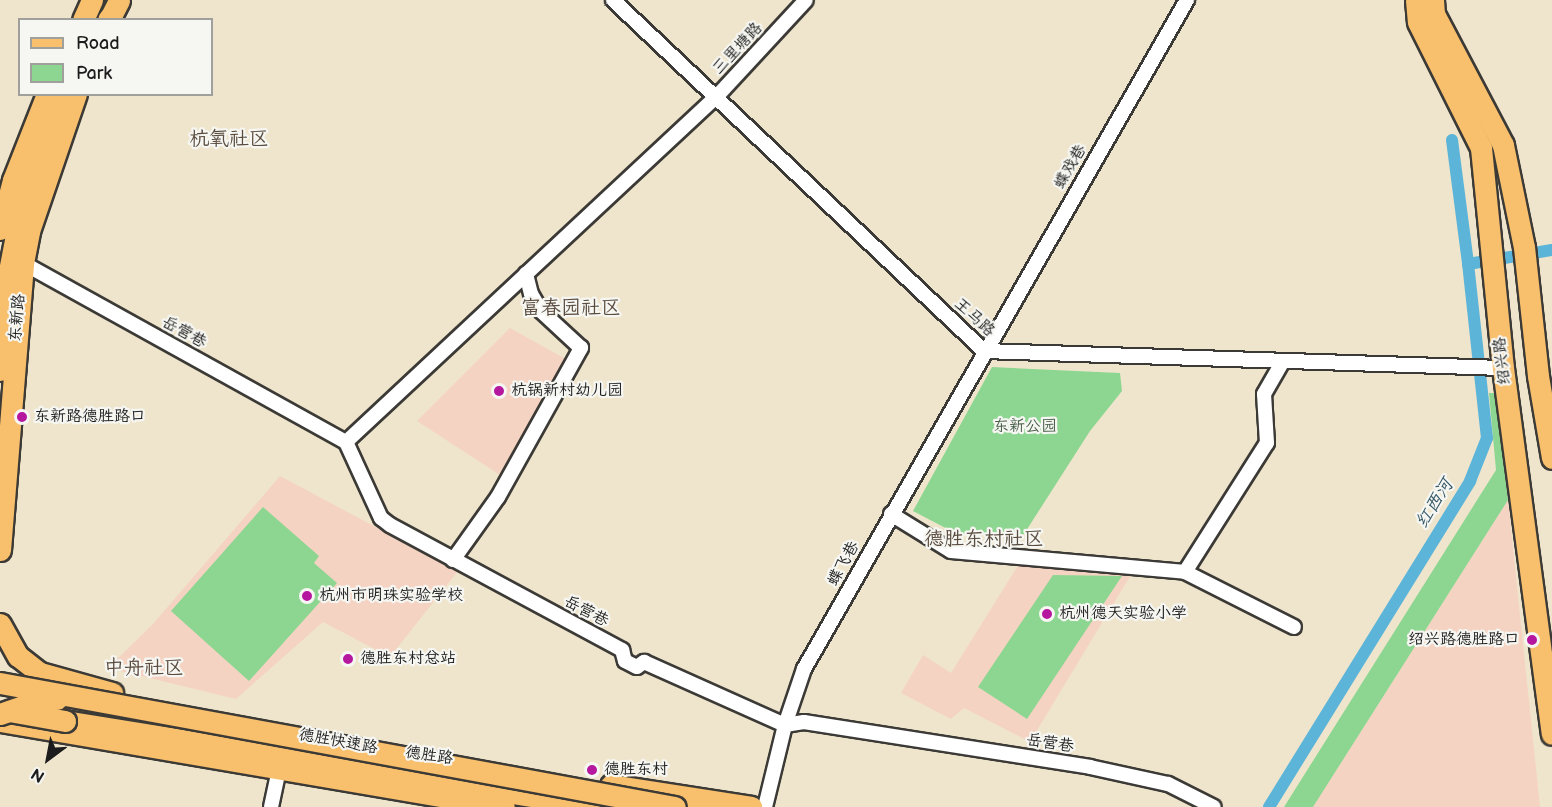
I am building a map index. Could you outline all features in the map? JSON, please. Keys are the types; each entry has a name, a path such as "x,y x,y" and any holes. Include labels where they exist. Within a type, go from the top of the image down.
{"main road":[{"path":"84,18 92,0"},
{"name":"绍兴路","path":"1416,0 1418,22 1481,148 1491,260 1495,368 1552,734"},
{"name":"绍兴路","path":"1432,0 1434,14 1503,145 1525,255 1538,376 1552,458"},
{"path":"1,219 31,126 46,96"},
{"path":"0,369 9,271 33,170 59,96"},
{"name":"东新路","path":"0,550 23,263 29,231 75,96"},
{"path":"0,624 18,656 40,673 112,693 363,737 399,754"},
{"name":"德胜快速路","path":"0,683 399,754 675,807"},
{"name":"德胜路","path":"0,691 105,711 424,754 751,807"},
{"path":"0,714 36,701 112,693"},
{"name":"德胜快速路","path":"0,709 599,807"},
{"path":"0,721 504,807"}],"street":[{"name":"王马路","path":"613,0 718,95 984,351 1495,368"},
{"name":"三里塘路","path":"346,442 718,95 806,0"},
{"name":"蝶戏巷","path":"984,351 1187,0"},
{"name":"岳营巷","path":"23,263 346,442 381,518 453,560 622,650 625,661 637,668 644,662 785,725 804,722 1090,767 1177,787 1214,807"},
{"path":"453,560 498,496 581,348 541,311 531,294 526,274"},
{"name":"蝶飞巷","path":"765,807 785,725 804,669 984,351"},
{"path":"1185,572 1267,443 1264,394 1283,361"},
{"path":"891,514 951,551 1185,572 1294,627"},
{"path":"271,807 279,770"}],"shaded area":[{"name":"杭锅新村幼儿园","path":"510,328 569,361 500,475 417,421"},
{"name":"杭州市明珠实验学校","path":"280,476 458,571 390,657 323,622 236,699 108,668 153,624"},
{"path":"1508,500 1540,807 1313,807"},
{"name":"杭州德天实验小学","path":"1019,564 1132,573 1030,742 964,708 951,719 901,693 923,655 951,673"}],"green space":[{"name":"东新公园","path":"992,367 1120,373 1122,391 1090,431 1024,534 957,534 913,511"},
{"path":"1489,393 1496,393 1508,500 1313,807 1284,807 1496,470"},
{"path":"263,507 319,556 314,563 337,583 249,681 171,611"},
{"path":"1053,575 1122,576 1027,719 978,687"}],"waterway":[{"path":"1452,140 1468,264"},
{"name":"红西河","path":"1269,807 1470,481 1487,438 1468,264 1552,250"}],"place":[{"name":"杭锅新村幼儿园","path":"499,391"},
{"name":"东新路德胜路口","path":"22,417"},
{"name":"杭州市明珠实验学校","path":"307,596"},
{"name":"杭州德天实验小学","path":"1047,614"},
{"name":"绍兴路德胜路口","path":"1532,640"},
{"name":"德胜东村总站","path":"348,659"},
{"name":"德胜东村","path":"592,770"}],"district":[{"name":"杭氧社区","path":"229,139"},
{"name":"富春园社区","path":"571,308"},
{"name":"德胜东村社区","path":"984,539"},
{"name":"中舟社区","path":"144,668"}]}
